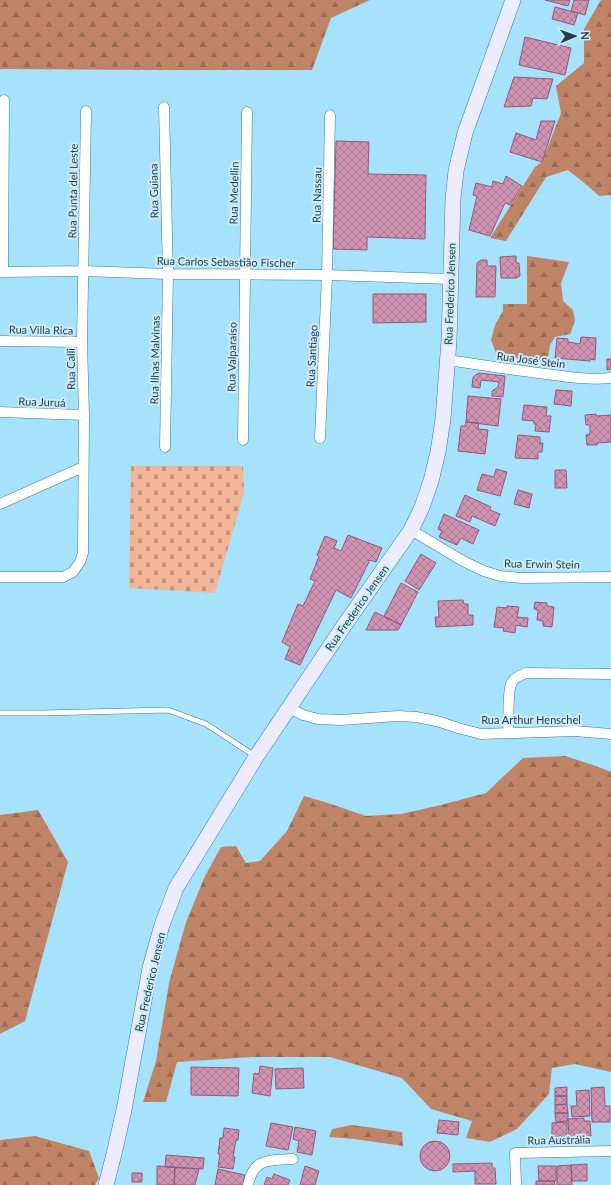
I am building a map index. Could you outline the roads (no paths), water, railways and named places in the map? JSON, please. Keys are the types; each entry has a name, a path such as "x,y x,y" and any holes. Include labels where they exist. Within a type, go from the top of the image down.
{"main road":[{"name":"Rua Frederico Jensen","path":"106,1185 124,1110 150,968 162,925 181,878 256,757 411,530 422,507 431,481 438,452 443,419 448,360 453,199 456,171 465,133 513,0"}],"street":[{"path":"1,272 4,100"},
{"name":"Rua Guiana","path":"164,107 168,274"},
{"name":"Rua Punta del Leste","path":"83,271 86,111"},
{"name":"Rua Medellin","path":"245,274 247,112"},
{"name":"Rua Nassau","path":"327,275 330,115"},
{"name":"Rua Carlos Sebastião Fischer","path":"1,272 83,271 168,274 327,275 451,279"},
{"name":"Rua Calli","path":"0,577 63,577 73,572 80,562 83,553 83,271"},
{"name":"Rua Ilhas Malvinas","path":"165,447 168,274"},
{"name":"Rua Valparaíso","path":"242,440 245,274"},
{"name":"Rua Santiago","path":"320,438 327,275"},
{"name":"Rua Villa Rica","path":"0,341 82,342"},
{"name":"Rua José Stein","path":"448,360 574,377 600,379 611,378"},
{"name":"Rua Juruá","path":"0,412 84,416"},
{"path":"0,504 83,467"},
{"name":"Rua Erwin Stein","path":"411,530 484,571 500,576 522,578 611,577"},
{"path":"508,733 510,690 512,682 516,677 526,673 611,674"},
{"name":"Rua Arthur Henschel","path":"289,708 303,715 318,719 341,720 398,716 416,717 437,720 458,728 481,734 575,731 611,734"},
{"name":"Rua Austrália","path":"516,1185 515,1152 611,1151"},
{"path":"248,1185 250,1174 256,1166 265,1161 293,1159"}],"lane":[{"path":"0,713 168,710 206,724 256,757"}]}
